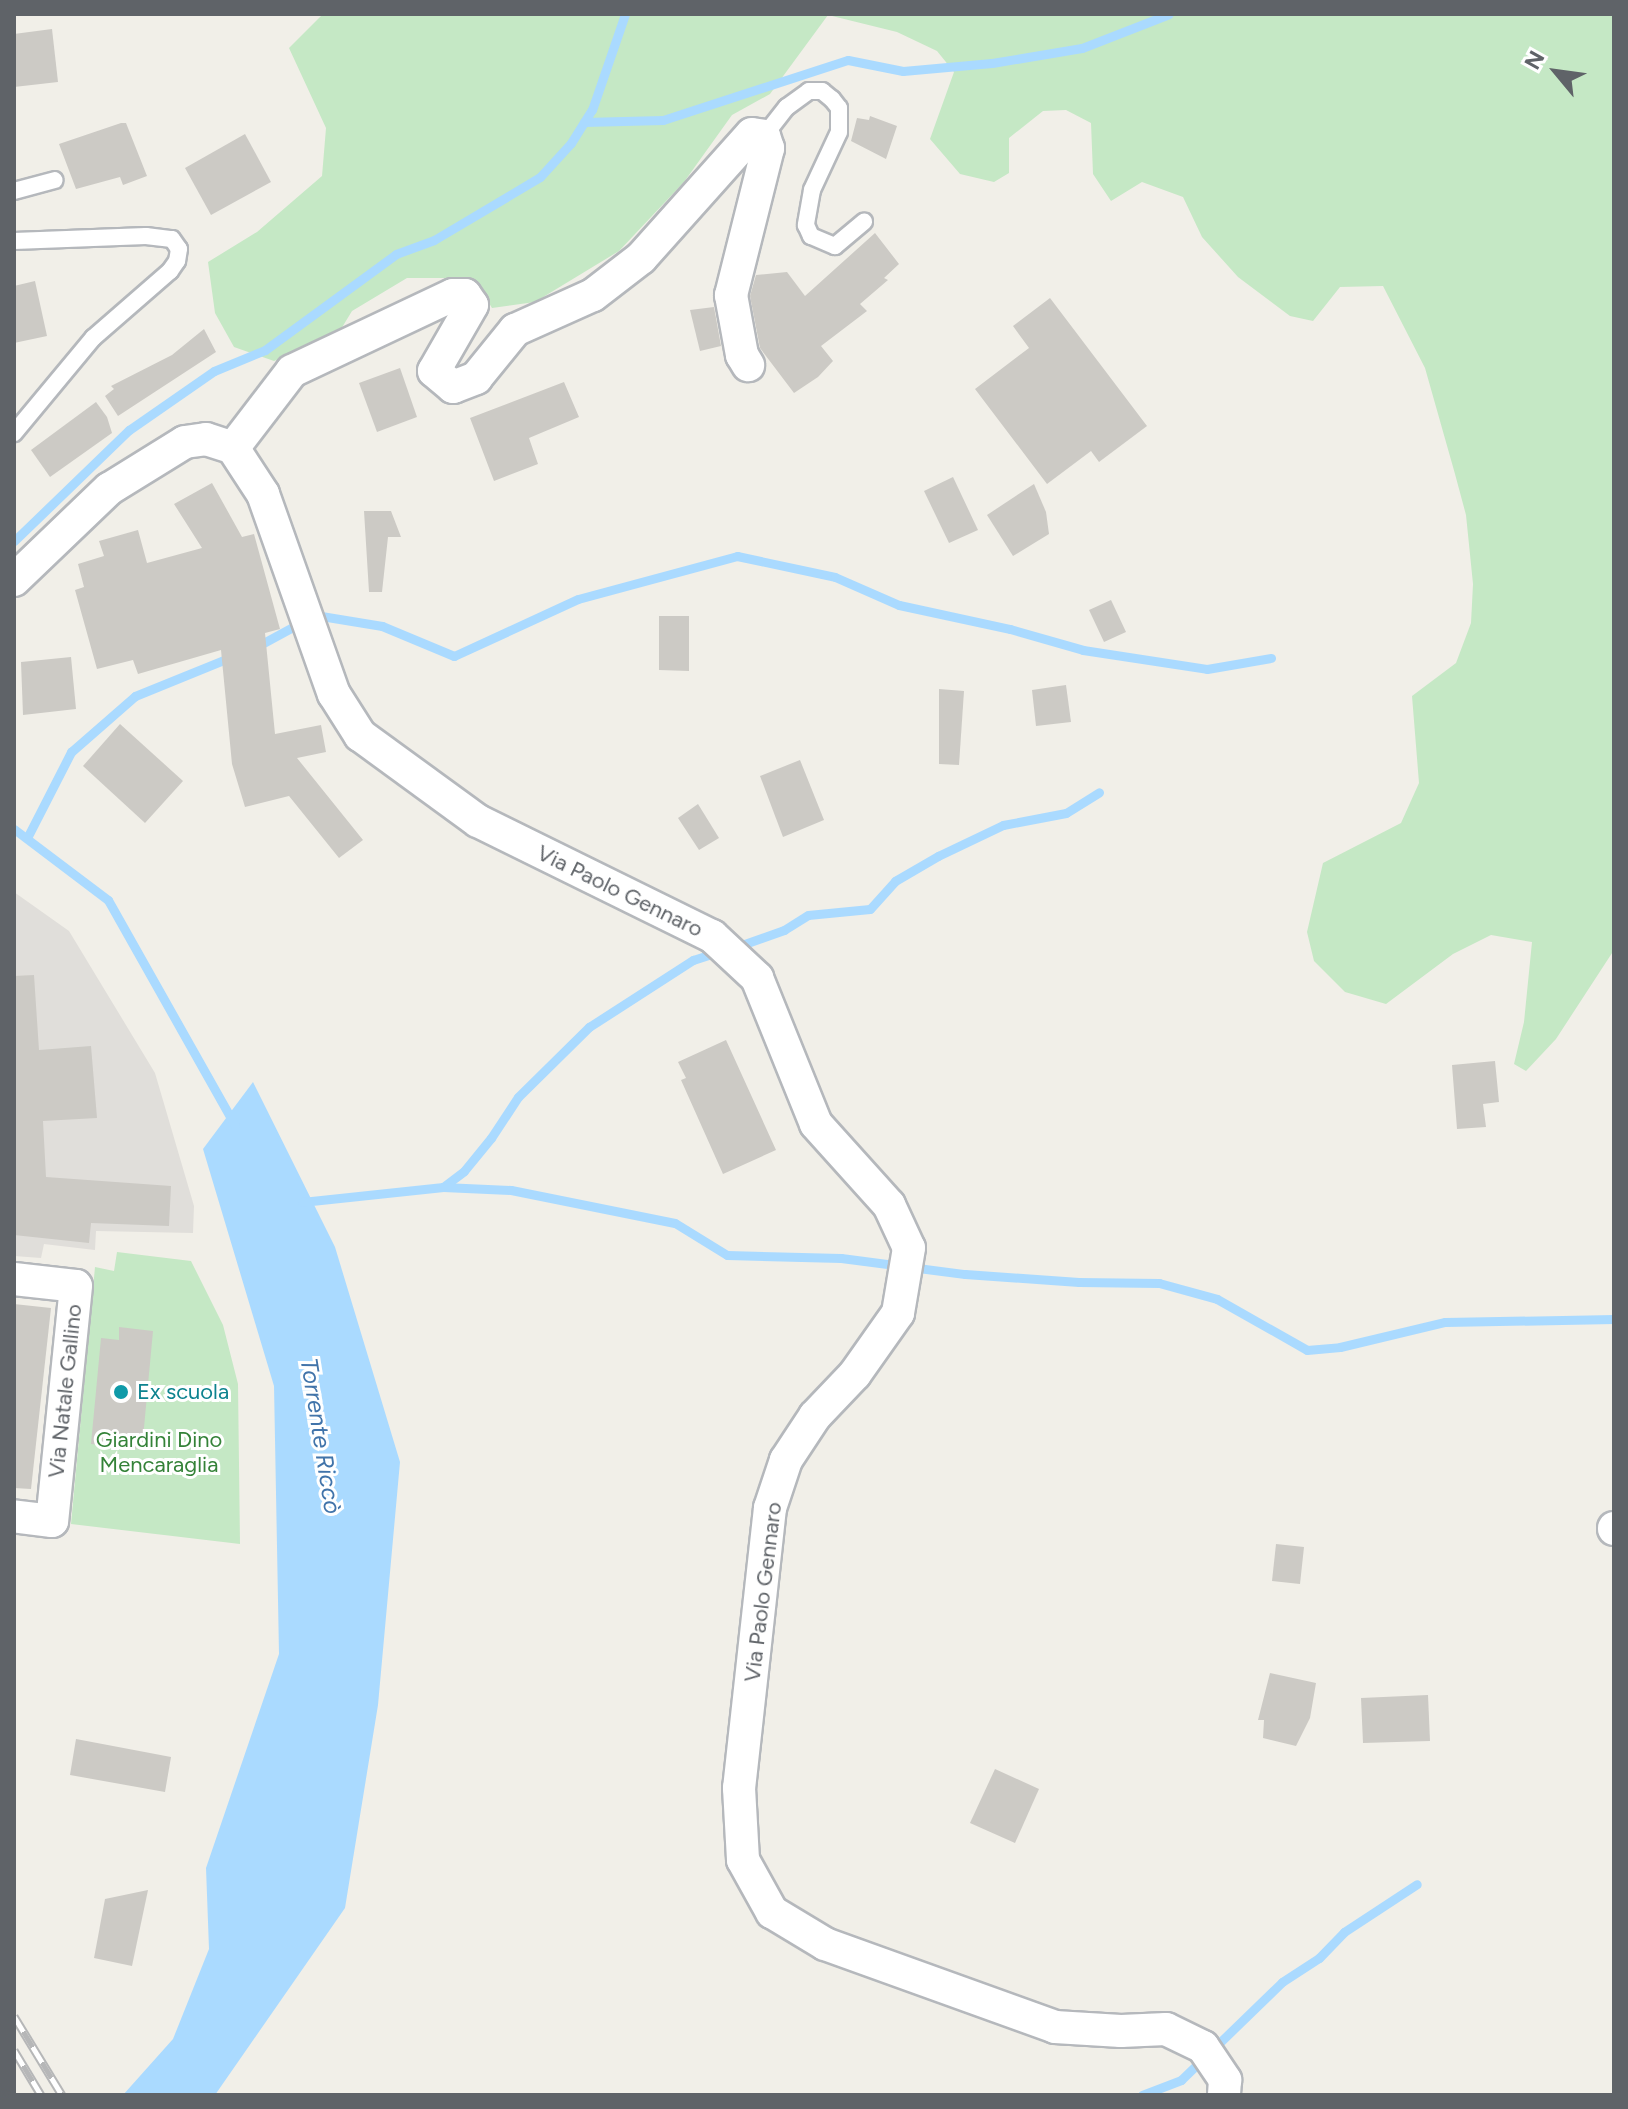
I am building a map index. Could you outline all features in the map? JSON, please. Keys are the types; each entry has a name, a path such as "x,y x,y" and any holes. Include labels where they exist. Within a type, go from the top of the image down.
{"street":[{"path":"14,580 109,489 185,442 206,439 233,448 292,371 453,295 465,295 472,305 434,371 453,387 476,378 515,330 561,313 612,283 641,258 752,134 764,136 768,148 731,295 742,355 748,365"},
{"name":"Via Paolo Gennaro","path":"233,448 263,494 334,694 360,735 478,821 712,936 723,946 757,978 816,1124 889,1205 909,1248 898,1313 855,1374 815,1416 786,1460 770,1508 739,1788 743,1860 772,1912 825,1944 1055,2027 1121,2031 1166,2029 1203,2047 1225,2080 1224,2095"},
{"name":"Via Natale Gallino","path":"14,1279 76,1286 52,1521 14,1516"}],"lane":[{"path":"764,136 787,107 809,91 822,91 832,99 839,108 839,132 812,190 806,225 811,236 835,246 864,222"},
{"path":"14,191 55,180"},
{"path":"14,241 159,237 172,239 179,249 177,261 170,271 93,338 14,433"}],"shaded area":[{"path":"14,892 69,931 155,1073 194,1206 193,1233 96,1231 95,1250 44,1244 41,1258 14,1256"}],"green space":[{"path":"323,14 1614,14 1614,950 1556,1039 1526,1071 1514,1064 1524,1022 1532,942 1491,935 1453,954 1386,1004 1345,992 1314,961 1307,932 1323,863 1401,823 1419,783 1412,696 1456,663 1471,623 1473,584 1466,515 1425,368 1383,286 1340,287 1313,321 1290,316 1238,277 1202,237 1183,197 1142,182 1111,201 1093,174 1091,123 1066,110 1043,111 1009,138 1009,173 994,182 960,174 930,139 954,72 937,51 897,32 828,15 770,94 732,115 684,182 619,251 535,302 492,308 477,283 450,278 407,278 352,311 338,334 274,361 234,347 215,313 208,262 257,232 322,176 326,128 289,48"},
{"name":"Giardini Dino Mencaraglia","path":"117,1252 191,1261 223,1325 238,1384 240,1544 71,1524 95,1267 114,1271"}],"water":[{"path":"253,1082 335,1247 400,1462 378,1705 345,1908 215,2095 123,2095 173,2039 209,1949 206,1868 279,1654 274,1386 203,1149"}],"building":[{"path":"52,29 58,82 14,87 14,34"},
{"path":"870,116 897,126 886,159 851,141 857,118 869,120"},
{"path":"126,123 147,176 123,185 120,177 76,189 59,144"},
{"path":"245,134 271,182 211,215 185,168"},
{"path":"875,233 899,264 884,278 888,280 860,304 867,311 821,346 833,361 818,377 794,393 760,348 750,296 756,275 787,272 805,296"},
{"path":"35,281 47,336 14,343 14,286"},
{"path":"1050,298 1147,426 1099,462 1091,451 1047,484 975,389 1029,348 1013,326"},
{"path":"714,307 721,346 700,351 690,310"},
{"path":"204,329 216,352 118,416 105,396 114,389 111,386 172,355"},
{"path":"400,368 417,417 377,432 359,383"},
{"path":"564,382 579,417 529,438 538,464 494,481 470,418"},
{"path":"96,402 107,417 112,433 50,477 31,450"},
{"path":"953,477 978,530 949,543 924,491"},
{"path":"212,483 242,537 254,534 280,629 265,633 275,734 321,725 326,752 297,758 363,840 339,858 289,796 245,807 232,764 221,650 138,674 133,660 97,669 75,590 84,587 78,564 104,556 99,541 138,530 147,563 202,548 174,504"},
{"path":"1034,484 1046,512 1049,534 1013,556 987,515"},
{"path":"364,511 391,511 401,537 388,537 382,592 369,592"},
{"path":"1111,600 1126,632 1104,642 1089,610"},
{"path":"659,616 689,616 689,671 659,670"},
{"path":"71,657 76,709 23,715 21,662"},
{"path":"1066,685 1071,722 1036,726 1032,690"},
{"path":"939,689 964,691 959,765 939,764"},
{"path":"120,724 183,781 145,823 83,766"},
{"path":"800,760 824,820 783,837 760,776"},
{"path":"698,804 719,838 699,850 678,818"},
{"path":"34,975 39,1050 91,1046 97,1118 43,1121 46,1177 171,1186 169,1226 91,1223 89,1243 14,1235 14,976"},
{"path":"726,1040 776,1150 723,1174 681,1080 686,1078 678,1062"},
{"path":"1495,1061 1499,1102 1483,1104 1486,1127 1457,1129 1452,1065"},
{"path":"14,1304 51,1308 31,1489 14,1488"},
{"name":"Ex scuola","path":"119,1327 153,1331 142,1449 91,1444 101,1338 119,1340"},
{"path":"1276,1544 1304,1547 1300,1584 1272,1581"},
{"path":"1270,1673 1316,1683 1310,1718 1296,1746 1263,1738 1264,1720 1258,1720"},
{"path":"1428,1695 1430,1741 1363,1743 1361,1698"},
{"path":"76,1739 171,1757 165,1792 70,1775"},
{"path":"995,1769 1039,1789 1015,1843 970,1823"},
{"path":"148,1890 132,1966 94,1958 105,1899"}],"waterway":[{"path":"14,541 129,430 214,371 265,350 396,254 434,240 540,177 571,143 592,110 625,14"},
{"path":"584,122 663,120 848,60 903,71 992,63 1082,48 1169,14"},
{"path":"256,647 315,615 382,626 454,656 578,599 737,556 835,577 899,605 1010,629 1083,650 1207,669 1271,658"},
{"path":"27,838 71,752 135,696 231,657"},
{"path":"736,947 784,930 808,915 870,909 895,881 938,856 1003,825 1066,813 1099,792"},
{"name":"Torrente Riccò","path":"14,829 108,900 235,1125"},
{"path":"443,1187 464,1171 518,1097 589,1027 693,960 718,952"},
{"path":"302,1202 443,1187 511,1190 675,1223 727,1255 841,1258 965,1274 1079,1282 1159,1283 1217,1299 1307,1350 1340,1347 1445,1322 1614,1319"},
{"path":"1142,2095 1181,2080 1282,1982 1319,1958 1344,1932 1417,1884"}],"railway":[{"path":"14,2016 62,2095"},
{"path":"14,2050 41,2095"}],"place":[{"name":"Ex scuola","path":"121,1392"}]}
